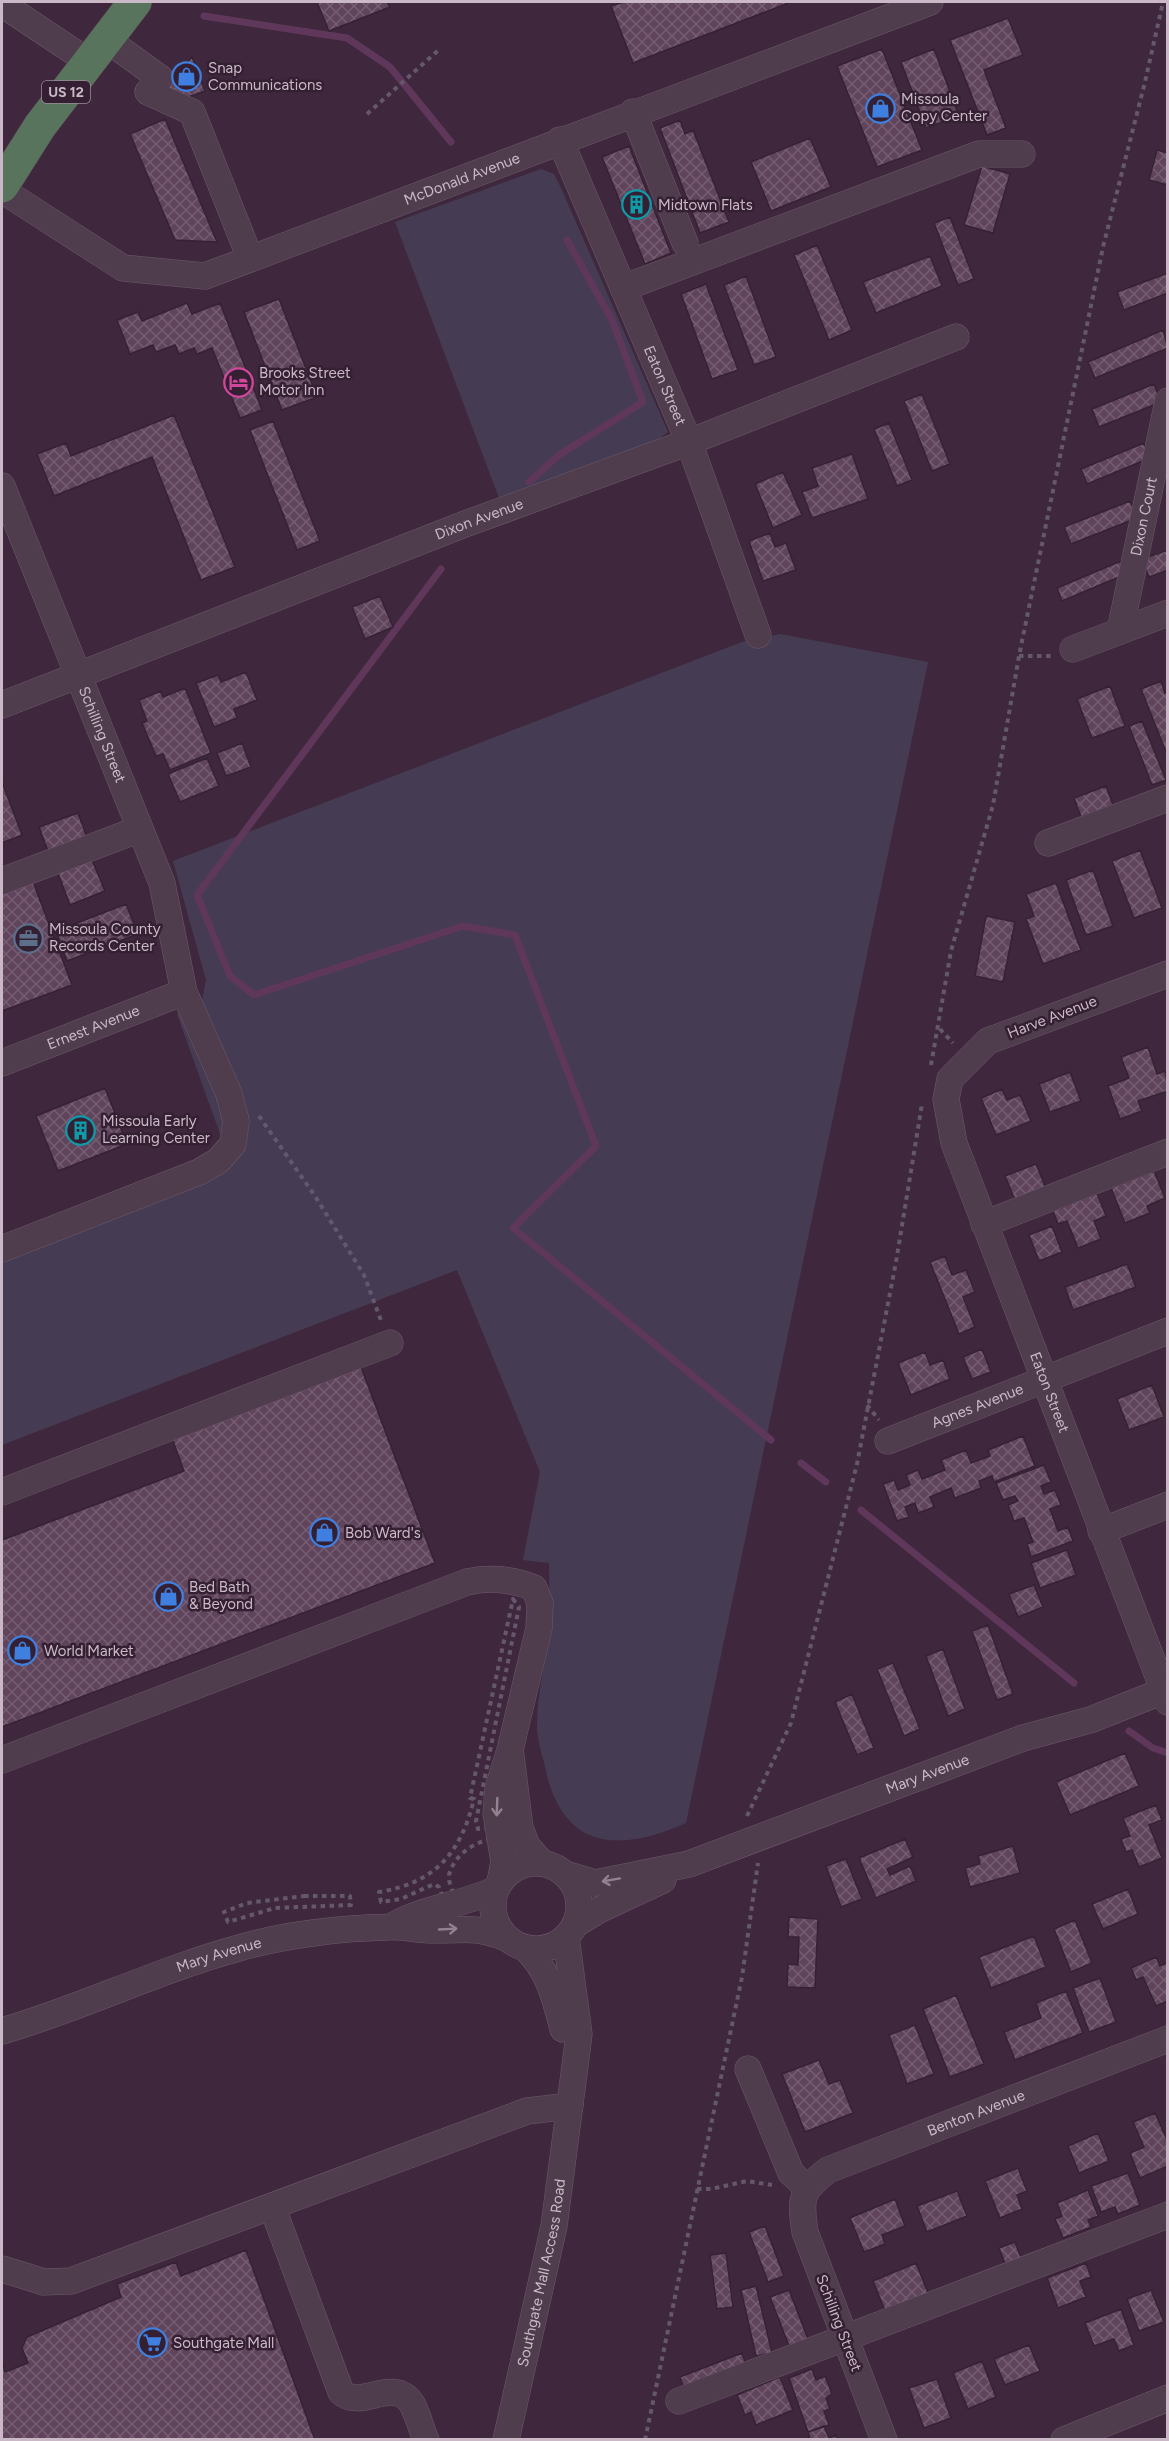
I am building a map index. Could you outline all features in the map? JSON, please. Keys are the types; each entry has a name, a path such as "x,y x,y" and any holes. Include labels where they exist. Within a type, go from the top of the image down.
{"highway":[{"name":"US 12","path":"2,188 40,126 135,2"}],"street":[{"name":"McDonald Avenue","path":"2,188 123,268 205,276 900,7 930,2"},
{"path":"2,4 160,78 148,92 192,112 250,258"},
{"path":"633,112 686,243"},
{"name":"Eaton Street","path":"560,140 689,442 758,635"},
{"path":"623,288 980,154 1022,154"},
{"name":"Dixon Avenue","path":"2,705 465,524 689,442 956,337"},
{"name":"Dixon Court","path":"1120,631 1167,401"},
{"name":"Schilling Street","path":"2,486 76,675 162,883 184,992 229,1094 236,1121 233,1144 218,1161 199,1172 2,1249"},
{"path":"1073,649 1167,613"},
{"path":"1048,843 1167,798"},
{"path":"2,881 140,829"},
{"name":"Harve Avenue","path":"940,1073 988,1041 1167,974"},
{"name":"Ernest Avenue","path":"2,1063 184,992"},
{"name":"Eaton Street","path":"940,1073 954,1143 1101,1531 1166,1694"},
{"path":"984,1224 1167,1152"},
{"name":"Agnes Avenue","path":"885,1432 1043,1379 1167,1331"},
{"path":"2,1492 390,1343"},
{"path":"1101,1531 1167,1505"},
{"path":"2,1760 467,1582 486,1578 520,1582 534,1588 537,1595 540,1603 539,1628 510,1750 498,1788 496,1813 504,1862 492,1902 493,1915 515,1943 540,1950 554,1946 571,1931 579,1898 566,1874 542,1863 527,1846 520,1828 510,1750"},
{"name":"Mary Avenue","path":"566,1874 595,1882 689,1864 1023,1738 1090,1720 1166,1694"},
{"path":"498,1885 518,1867 542,1863"},
{"name":"Mary Avenue","path":"571,1931 599,1910 659,1883 689,1864"},
{"name":"Mary Avenue","path":"380,1928 409,1917 474,1899 498,1885"},
{"name":"Mary Avenue","path":"2,2031 68,2010 187,1964 242,1947 380,1928 484,1929 515,1943"},
{"name":"Southgate Mall Access Road","path":"506,2439 554,2226 570,2106 579,2034 571,1931"},
{"name":"Southgate Mall Access Road","path":"515,1943 538,1959 554,1994 569,2052 573,2081 570,2106"},
{"name":"Mary Avenue","path":"2,2047 68,2010"},
{"name":"Benton Avenue","path":"804,2195 828,2170 1167,2039"},
{"path":"748,2068 791,2173 804,2195"},
{"path":"2,2269 44,2282 71,2281 527,2111 570,2106"},
{"name":"Schilling Street","path":"804,2195 805,2232 884,2439"},
{"path":"272,2206 340,2392 348,2400 356,2400 386,2391 401,2393 411,2403 426,2439"},
{"path":"679,2401 843,2336 1167,2215"},
{"path":"1064,2439 1167,2398"}],"path":[{"path":"940,1073 940,1028 951,951 993,805 1019,656 1103,248 1163,2"},
{"path":"367,114 441,48"},
{"path":"1019,656 1050,657 1073,649"},
{"path":"940,1028 959,1051"},
{"path":"746,1820 791,1723 856,1464 896,1262 923,1101"},
{"path":"254,1108 315,1197 364,1275 390,1343"},
{"path":"867,1405 885,1432"},
{"path":"513,1599 519,1607 476,1821 478,1829 490,1828 492,1839 471,1846 452,1869 449,1878 453,1894 443,1898 439,1887 434,1884 401,1899 381,1902 379,1892 402,1887 437,1869 462,1836 474,1799 470,1798 513,1599"},
{"path":"645,2439 742,1977 758,1854"},
{"path":"350,1896 351,1905 292,1906 260,1911 228,1922 224,1912 275,1898 350,1896"},
{"path":"697,2189 711,2189 747,2181 775,2185"}],"shaded area":[{"path":"541,169 554,174 561,188 668,432 656,441 499,498 395,222"},
{"path":"780,634 928,662 686,1823 636,1839 614,1840 594,1837 577,1828 563,1812 552,1791 539,1744 537,1726 539,1700 549,1622 549,1563 523,1560 540,1472 457,1270 2,1445 2,1237 210,1153 223,1142 177,1014 202,1001 206,980 173,861 742,642"}],"building":[{"path":"317,2 387,2 390,7 329,31"},
{"path":"624,2 791,2 633,63 611,6"},
{"path":"1008,18 1023,55 984,70 1006,128 987,135 950,40"},
{"name":"Missoula Copy Center","path":"882,49 922,150 877,167 837,66"},
{"path":"934,49 959,116 926,128 901,62"},
{"name":"Snap Communications","path":"192,57 205,91 174,102 167,85"},
{"path":"165,119 217,242 175,240 130,134"},
{"path":"680,120 685,134 693,130 729,222 700,233 660,128"},
{"path":"810,138 831,187 771,211 751,162"},
{"name":"Midtown Flats","path":"629,146 671,253 645,264 602,157"},
{"path":"1157,150 1168,153 1168,185 1149,180"},
{"path":"982,166 1010,174 993,233 964,225"},
{"path":"950,217 974,279 958,285 934,223"},
{"path":"817,245 852,330 829,340 794,255"},
{"path":"930,256 942,286 876,313 863,282"},
{"path":"1168,273 1168,293 1124,310 1117,292"},
{"path":"746,276 776,357 754,365 724,285"},
{"path":"706,284 738,370 712,379 681,294"},
{"path":"279,299 317,397 282,410 244,312"},
{"name":"Brooks Street Motor Inn","path":"187,303 192,314 220,303 262,410 240,418 212,348 197,354 194,348 179,354 175,345 156,352 153,345 130,354 117,320 138,312 142,321"},
{"path":"1163,330 1168,348 1095,378 1088,362"},
{"path":"1154,384 1161,402 1099,427 1092,409"},
{"path":"922,394 950,464 932,471 904,401"},
{"path":"174,415 235,567 201,580 152,457 54,496 37,454 66,443 71,456"},
{"path":"273,421 320,541 297,550 250,430"},
{"path":"889,423 912,480 897,486 874,429"},
{"path":"1144,443 1150,458 1087,484 1081,469"},
{"path":"852,454 868,499 812,518 802,492 818,486 812,468"},
{"path":"783,472 802,515 773,528 755,484"},
{"path":"1130,501 1137,518 1071,544 1064,527"},
{"path":"770,533 775,547 786,543 796,570 763,581 749,541"},
{"path":"1168,550 1168,570 1149,577 1142,559"},
{"path":"1121,561 1126,574 1062,601 1057,588"},
{"path":"380,596 393,627 365,639 352,607"},
{"path":"246,672 257,700 234,709 237,718 214,727 196,683 218,675 221,682"},
{"path":"1161,681 1165,693 1168,692 1168,757 1141,689"},
{"path":"1110,686 1125,726 1092,738 1077,699"},
{"path":"185,688 211,753 170,770 163,754 156,756 142,723 147,721 139,700 161,691 163,697"},
{"path":"1142,721 1166,780 1152,785 1129,726"},
{"path":"242,743 251,767 226,776 217,753"},
{"path":"207,758 219,786 180,802 168,774"},
{"path":"2,782 22,835 2,843"},
{"path":"1106,786 1113,805 1081,817 1074,798"},
{"path":"78,813 88,840 49,854 39,827"},
{"path":"1140,850 1162,908 1134,918 1112,861"},
{"path":"90,855 105,891 70,905 56,868"},
{"path":"1093,870 1113,926 1086,935 1066,880"},
{"name":"Missoula County Records Center","path":"32,879 72,985 2,1011 2,890"},
{"path":"1056,883 1081,950 1043,964 1026,919 1034,916 1026,894"},
{"path":"126,904 138,934 67,961 56,931"},
{"path":"986,916 1015,922 1003,982 975,976"},
{"path":"1148,1047 1157,1074 1165,1071 1168,1091 1138,1101 1142,1111 1120,1119 1108,1086 1129,1078 1121,1057"},
{"path":"1070,1072 1081,1101 1050,1112 1039,1084"},
{"name":"Missoula Early Learning Center","path":"105,1088 127,1144 58,1171 36,1116"},
{"path":"1002,1089 1007,1100 1020,1095 1031,1121 996,1135 981,1098"},
{"path":"1036,1164 1046,1188 1015,1200 1005,1176"},
{"path":"1154,1171 1165,1198 1147,1206 1150,1213 1125,1223 1111,1188"},
{"path":"1097,1193 1106,1216 1094,1221 1101,1239 1078,1248 1067,1221 1058,1224 1053,1211"},
{"path":"1052,1226 1062,1252 1039,1261 1029,1235"},
{"path":"945,1256 952,1275 966,1270 975,1292 963,1297 975,1327 959,1334 930,1262"},
{"path":"1127,1264 1136,1287 1073,1310 1065,1287"},
{"path":"982,1349 991,1372 972,1379 963,1357"},
{"path":"925,1352 930,1365 943,1360 950,1379 911,1395 898,1363"},
{"path":"361,1367 435,1563 2,1727 2,1540 184,1471 172,1438"},
{"path":"1152,1385 1164,1417 1129,1430 1117,1399"},
{"path":"1023,1436 1035,1466 994,1482 992,1476 979,1481 981,1488 955,1498 951,1488 930,1497 934,1507 918,1513 915,1503 905,1507 909,1517 897,1521 883,1484 894,1480 898,1490 910,1485 906,1475 918,1470 922,1479 945,1470 941,1460 966,1450 971,1463 990,1456 988,1450"},
{"path":"1044,1465 1051,1482 1041,1486 1044,1494 1055,1490 1061,1505 1050,1509 1058,1531 1068,1527 1073,1541 1031,1557 1027,1544 1033,1542 1024,1518 1014,1521 1008,1505 1018,1501 1015,1496 1003,1500 996,1483"},
{"path":"1067,1550 1076,1575 1040,1588 1031,1563"},
{"path":"1034,1585 1043,1607 1018,1617 1009,1594"},
{"path":"988,1625 1013,1694 997,1700 972,1631"},
{"path":"943,1649 965,1709 948,1716 926,1656"},
{"path":"893,1663 920,1729 904,1736 877,1669"},
{"path":"852,1694 874,1748 857,1755 835,1702"},
{"path":"1125,1753 1139,1786 1070,1815 1056,1782"},
{"path":"1156,1805 1162,1820 1149,1825 1162,1858 1139,1867 1132,1850 1126,1852 1121,1839 1130,1836 1123,1818"},
{"path":"905,1839 913,1857 887,1869 890,1875 910,1866 916,1881 876,1898 859,1858"},
{"path":"1013,1846 1020,1873 970,1887 965,1868 980,1864 978,1856"},
{"path":"846,1859 862,1899 841,1907 826,1866"},
{"path":"1128,1889 1138,1914 1103,1929 1092,1904"},
{"path":"789,1917 818,1919 815,1988 787,1987 788,1964 798,1965 799,1937 788,1937"},
{"path":"1075,1920 1092,1963 1071,1972 1054,1929"},
{"path":"1034,1936 1046,1967 991,1988 979,1957"},
{"path":"1156,1957 1160,1966 1168,1962 1168,2001 1156,2006 1143,1977 1136,1980 1131,1968"},
{"path":"1100,1978 1116,2022 1089,2032 1073,1988"},
{"path":"1066,1991 1083,2033 1015,2060 1004,2032 1041,2018 1036,2003"},
{"path":"956,1995 984,2064 950,2077 923,2009"},
{"path":"915,2025 934,2074 907,2084 889,2035"},
{"path":"819,2060 829,2084 840,2080 853,2113 805,2132 782,2074"},
{"path":"1155,2113 1168,2142 1168,2166 1140,2178 1130,2153 1144,2147 1133,2122"},
{"path":"1098,2133 1109,2161 1079,2173 1068,2146"},
{"path":"1018,2168 1027,2191 1017,2195 1022,2209 1000,2218 985,2181"},
{"path":"1128,2173 1140,2205 1118,2214 1115,2207 1101,2212 1091,2186"},
{"path":"1088,2190 1098,2216 1088,2220 1091,2227 1063,2238 1055,2219 1062,2216 1057,2203"},
{"path":"957,2191 967,2216 927,2232 917,2206"},
{"path":"895,2199 905,2226 882,2235 885,2244 864,2252 850,2218"},
{"path":"765,2226 784,2276 768,2282 749,2232"},
{"path":"1015,2242 1022,2260 1006,2266 999,2248"},
{"name":"Southgate Mall","path":"246,2250 315,2440 2,2440 2,2361 5,2372 28,2363 22,2348 27,2337 121,2297 117,2284 176,2262 181,2276"},
{"path":"726,2253 733,2307 717,2309 710,2255"},
{"path":"916,2263 929,2295 886,2313 873,2281"},
{"path":"1086,2263 1091,2277 1080,2281 1086,2297 1058,2308 1047,2278"},
{"path":"756,2286 772,2353 756,2356 741,2290"},
{"path":"789,2290 810,2344 791,2351 770,2297"},
{"path":"1151,2290 1164,2322 1139,2331 1127,2299"},
{"path":"1121,2309 1134,2345 1119,2351 1114,2339 1094,2346 1085,2323"},
{"path":"1029,2345 1040,2371 1005,2385 994,2359"},
{"path":"742,2353 747,2367 685,2392 680,2377"},
{"path":"982,2361 996,2397 968,2409 953,2373"},
{"path":"812,2369 816,2380 825,2376 832,2394 826,2398 830,2409 824,2411 829,2425 808,2432 789,2378"},
{"path":"780,2377 793,2410 756,2425 751,2412 745,2415 737,2395"},
{"path":"937,2379 951,2418 924,2428 909,2388"},
{"path":"824,2426 829,2438 836,2435 838,2440 810,2440 808,2432"}],"waterway":[{"path":"204,16 347,38 390,67 451,142"},
{"path":"529,482 559,455 643,402 612,320 567,240"},
{"path":"441,569 197,895 230,976 254,995 463,926 515,935 596,1146 513,1228 771,1440"},
{"path":"801,1463 826,1482"},
{"path":"861,1510 1074,1683"},
{"path":"1129,1731 1153,1748 1168,1753"}],"place":[{"name":"Snap Communications","path":"187,77"},
{"name":"Missoula Copy Center","path":"880,108"},
{"name":"Midtown Flats","path":"637,205"},
{"name":"Brooks Street Motor Inn","path":"238,382"},
{"name":"Missoula County Records Center","path":"28,938"},
{"name":"Missoula Early Learning Center","path":"81,1130"},
{"name":"Bob Ward's","path":"324,1533"},
{"name":"Bed Bath & Beyond","path":"168,1596"},
{"name":"World Market","path":"23,1651"},
{"name":"Southgate Mall","path":"152,2343"}]}
